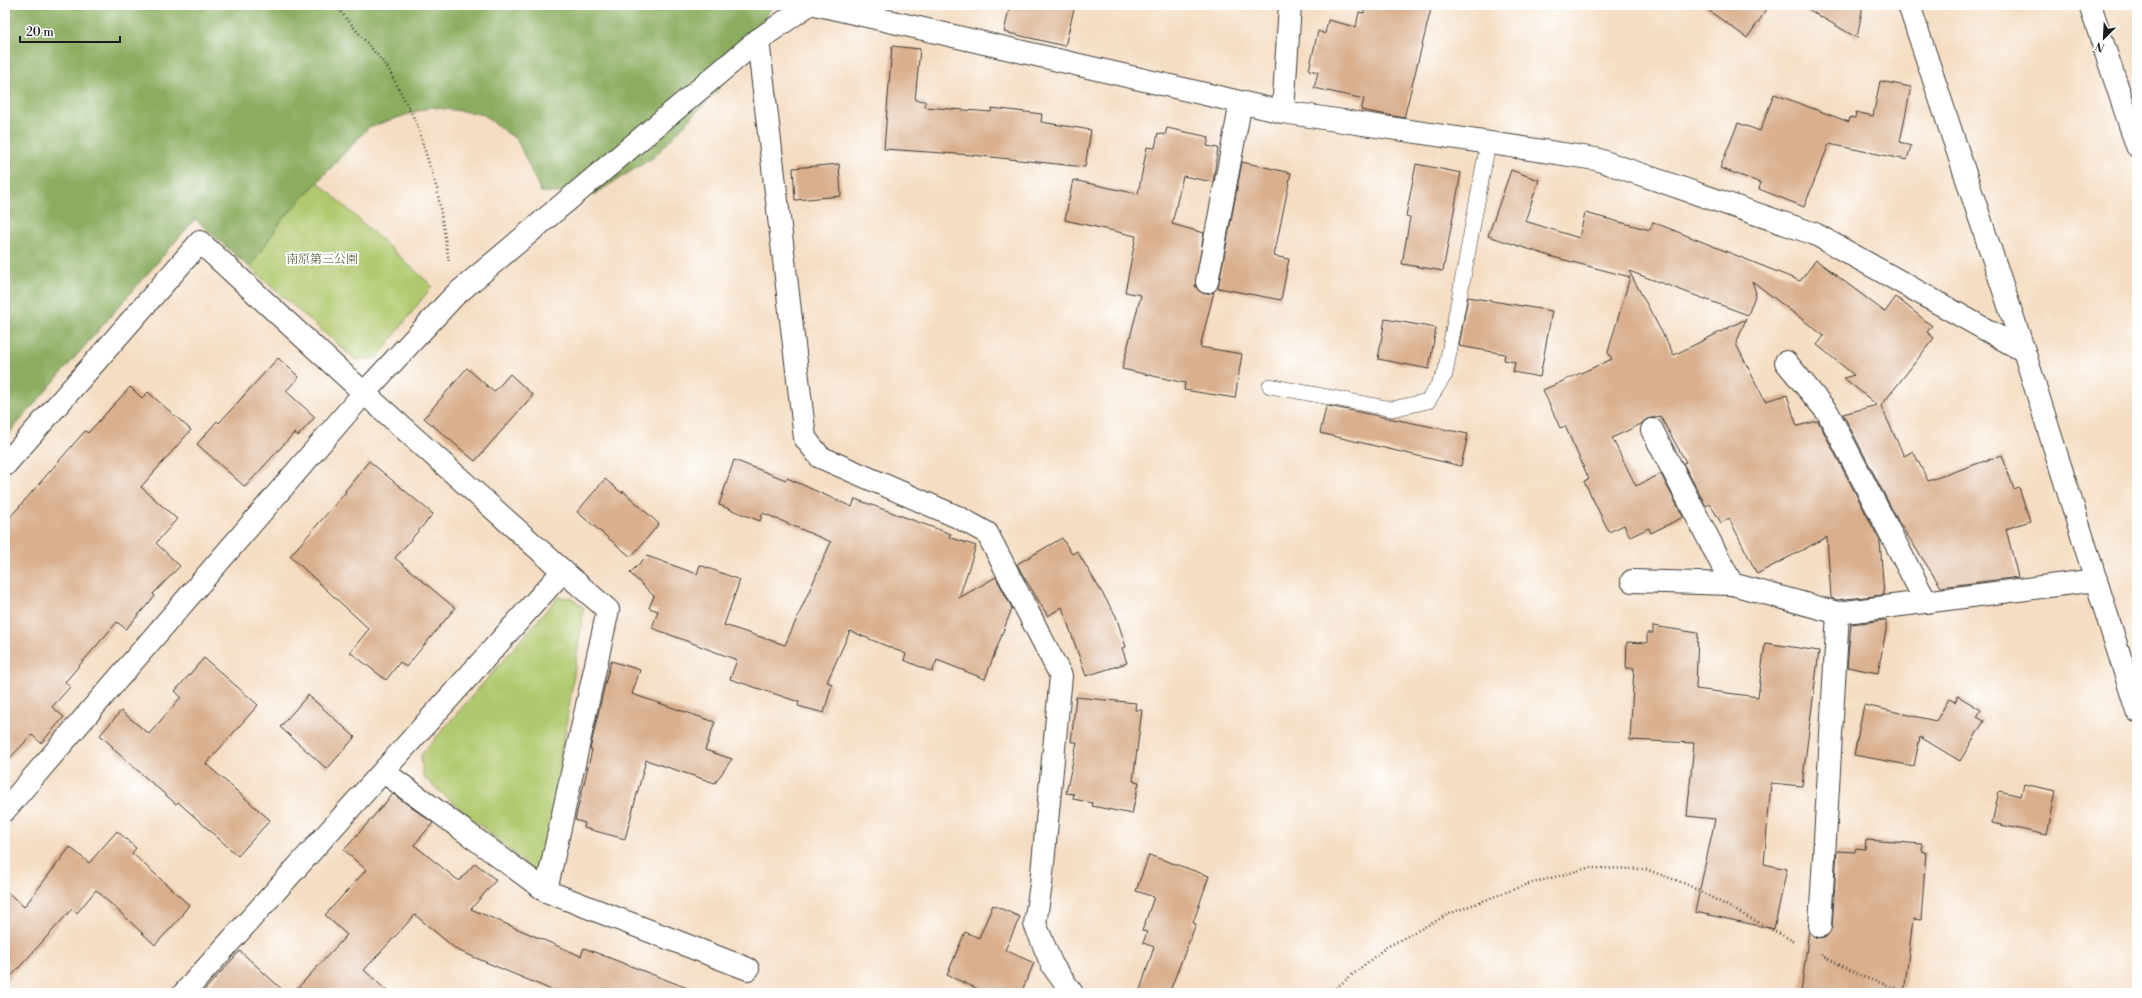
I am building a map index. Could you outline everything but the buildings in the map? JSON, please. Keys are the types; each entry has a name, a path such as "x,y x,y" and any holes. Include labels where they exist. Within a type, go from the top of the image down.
{"street":[{"path":"5,810 364,393 454,296 758,40 808,5"},
{"path":"819,5 1283,112 1596,159 1815,234 2024,351"},
{"path":"1283,112 1290,5"},
{"path":"1909,5 2024,351 2137,711"},
{"path":"2090,5 2137,146"},
{"path":"758,40 805,438 820,457 960,518 987,533 1061,676 1041,884 1035,924 1052,965 1072,993"},
{"path":"1207,282 1241,102"},
{"path":"5,465 200,242 364,393 608,610 546,891"},
{"path":"1786,362 1828,413 1926,602"},
{"path":"1652,430 1732,584"},
{"path":"184,993 563,571"},
{"path":"1632,581 1732,584 1838,613 2096,580"},
{"path":"1820,926 1838,613"},
{"path":"384,772 546,891 748,969"}],"lane":[{"path":"1270,386 1392,409 1428,401 1445,374 1488,143"}],"path":[{"path":"331,5 341,12 388,68 416,122 437,189 454,296"},
{"path":"1330,993 1384,948 1451,913 1525,885 1588,868 1645,869 1686,884 1798,943"},
{"path":"1818,954 1866,978 1911,993"}],"green space":[{"path":"5,5 773,5 718,90 654,157 593,195 541,192 517,140 482,114 431,107 369,127 281,221 250,268 195,219 5,438"},
{"name":"南原第三公園","path":"318,182 432,286 377,358 356,360 250,268 281,221"},
{"path":"558,597 571,598 584,608 544,870 533,870 423,777 421,755"}]}
